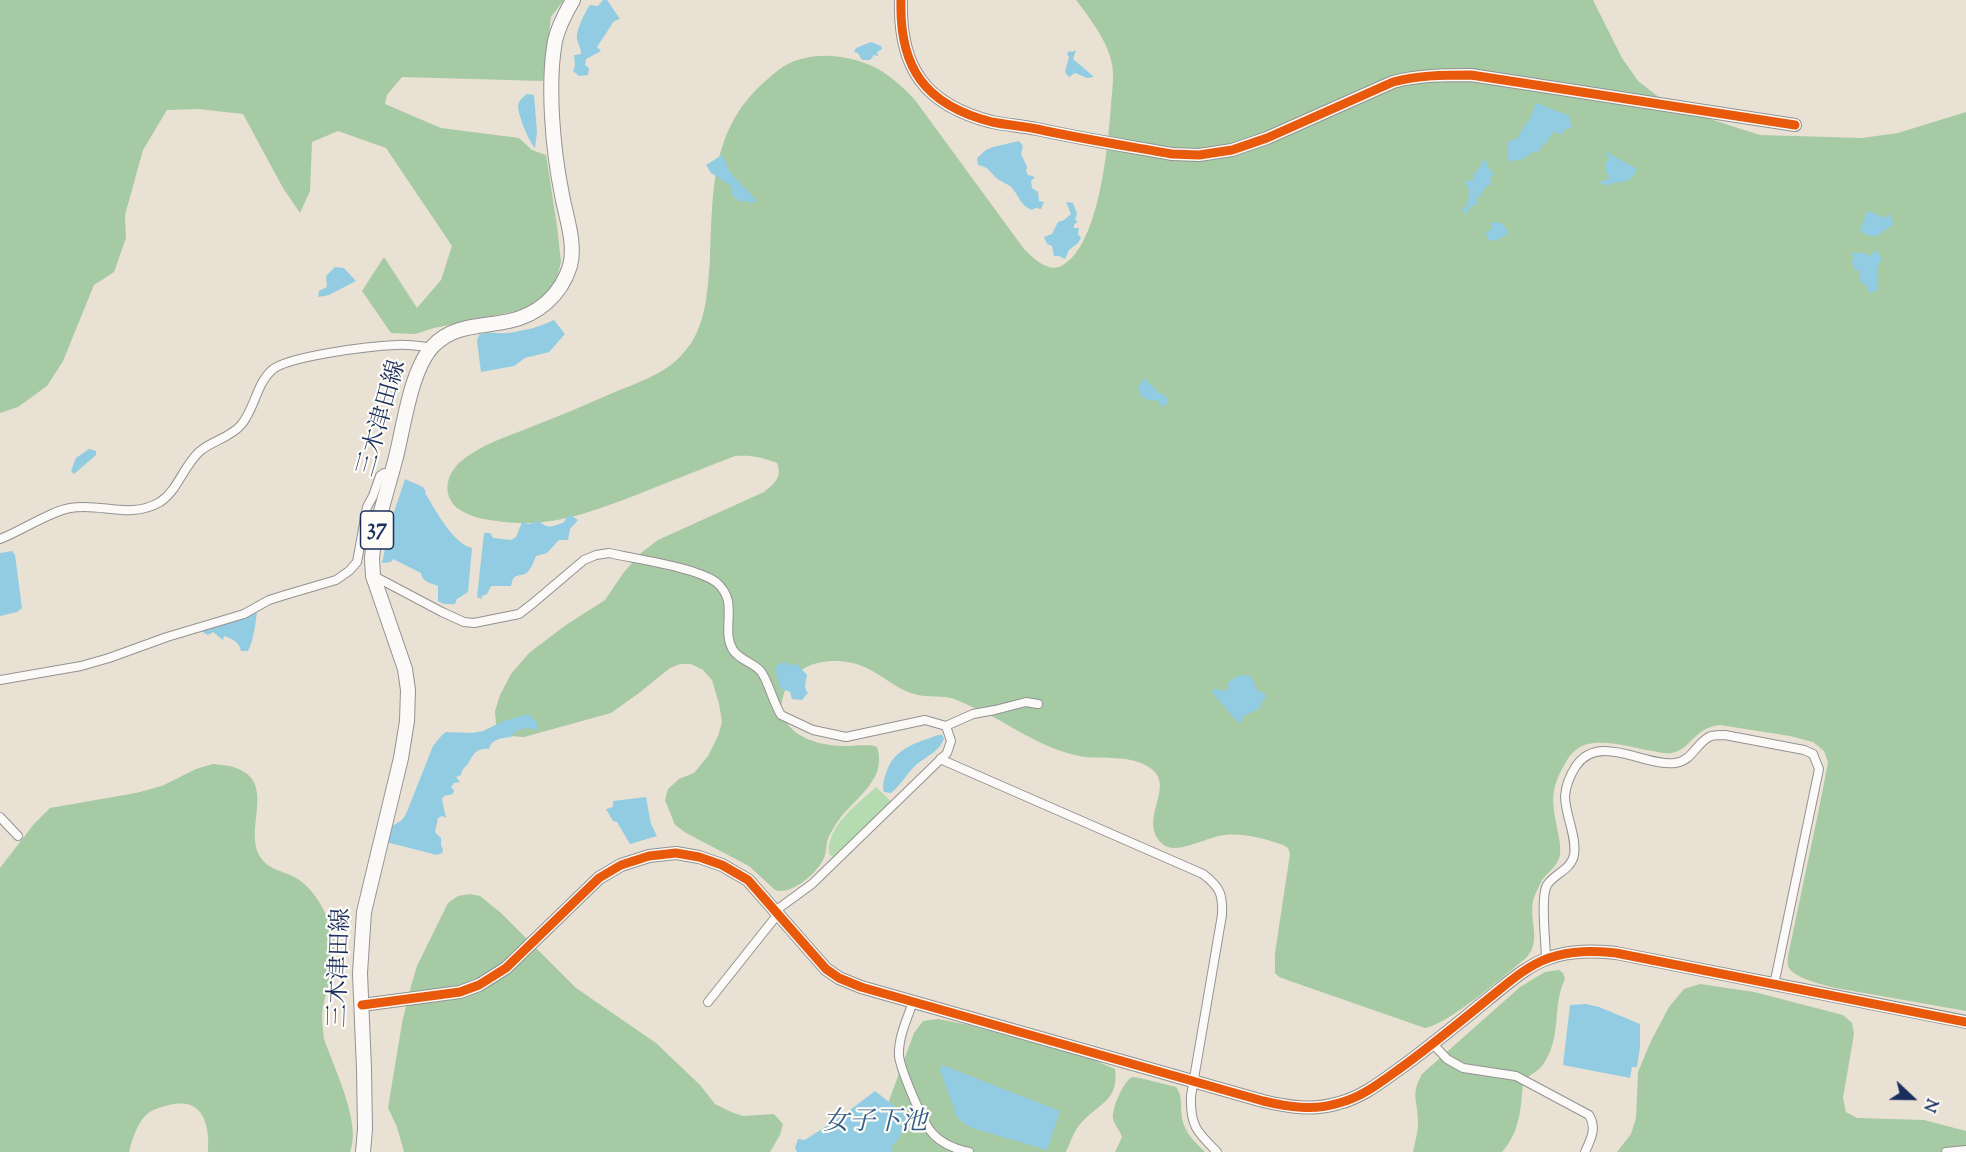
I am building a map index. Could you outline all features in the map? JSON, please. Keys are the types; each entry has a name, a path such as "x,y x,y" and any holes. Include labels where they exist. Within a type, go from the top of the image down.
{"main road":[{"name":"三木津田線","path":"363,1152 360,973 364,912 401,758 407,721 408,690 405,669 373,576 374,540 419,369 432,348 442,337 456,331 510,321 544,306 556,295 570,265 571,252 556,165 551,83 555,39 573,0"}],"street":[{"path":"901,0 900,24 904,48 912,68 925,86 955,110 994,122 1172,154 1199,155 1232,150 1267,138 1393,82 1439,75 1471,75 1795,125"},
{"path":"0,539 68,508 81,507 127,512 160,501 173,490 188,465 200,451 241,426 264,378 284,363 302,358 395,345 432,348"},
{"path":"0,680 81,666 109,658 166,637 244,614 269,600 336,580 357,562 367,507 380,476 384,473 392,473"},
{"path":"373,576 442,612 464,622 474,623 519,614 584,560 596,555 609,553 688,570 714,580 723,589 728,599 728,639 733,650 739,657 761,671 775,707 781,715 813,730 846,737 925,720 945,726 973,714 1026,702 1038,704"},
{"path":"708,1002 777,913 813,884 947,753 951,741 945,726"},
{"path":"1546,958 1544,896 1548,885 1573,861 1575,849 1565,797 1572,772 1580,760 1591,753 1603,751 1673,764 1689,758 1704,741 1712,736 1725,735 1804,750 1813,754 1819,769 1774,985"},
{"path":"940,759 1203,874 1219,889 1222,915 1191,1096 1193,1124 1199,1134 1217,1152"},
{"path":"0,818 18,836"},
{"path":"362,1005 460,992 479,985 506,968 599,878 621,864 649,856 676,853 699,857 722,865 748,880 767,899 813,956 839,978 861,987 1281,1106 1319,1107 1354,1099 1371,1090 1433,1044 1527,968 1546,958 1590,950 1966,1022"},
{"path":"913,1002 901,1040 899,1055 902,1072 930,1130 942,1141 969,1152"},
{"path":"1433,1044 1448,1059 1462,1068 1516,1076 1589,1115 1594,1122 1593,1133 1585,1152"},
{"path":"1946,1152 1966,1150"}],"green space":[{"path":"0,0 564,0 551,17 543,81 402,77 387,95 385,104 441,128 519,138 532,150 546,155 561,262 556,282 531,308 415,334 391,333 362,291 384,257 417,308 441,280 452,246 386,148 338,131 312,142 310,191 300,213 283,188 243,114 198,109 167,110 143,150 125,215 126,238 114,272 94,285 63,361 47,386 18,407 0,413"},
{"path":"1076,0 1593,0 1622,58 1638,81 1660,98 1691,113 1760,135 1862,138 1898,133 1966,112 1966,1011 1836,988 1809,980 1796,974 1788,966 1828,762 1824,751 1813,742 1790,736 1720,725 1703,730 1684,748 1671,753 1609,743 1589,744 1577,749 1566,762 1554,789 1553,804 1560,854 1555,865 1542,880 1533,901 1534,938 1531,952 1462,1009 1435,1025 1425,1028 1279,977 1275,973 1275,953 1290,854 1288,848 1262,839 1232,835 1219,836 1174,848 1162,844 1154,829 1153,819 1160,790 1159,781 1156,773 1147,766 1132,760 1084,757 1061,751 959,701 946,697 911,693 857,664 836,661 814,664 796,674 784,693 780,713 797,733 827,744 877,747 879,759 874,779 832,831 820,866 809,877 788,890 775,890 749,866 675,825 665,800 668,789 679,779 694,773 708,756 718,736 722,722 719,704 712,680 703,670 691,664 680,664 670,668 611,713 524,737 510,736 500,731 496,724 495,711 500,695 511,674 529,653 566,625 605,600 624,572 641,553 658,540 764,492 777,480 779,468 777,463 761,458 735,456 602,508 551,521 516,523 481,518 457,508 452,503 448,491 449,479 455,467 468,456 494,442 655,375 671,365 685,351 698,331 706,300 714,187 723,144 744,104 776,72 797,60 832,56 856,60 878,69 893,79 915,100 1024,249 1047,266 1052,268 1063,265 1076,253 1094,215 1104,167 1113,82 1109,52 1096,28"},
{"path":"213,764 233,767 248,775 255,784 257,796 256,847 261,858 272,868 304,883 322,906 330,925 335,951 322,1015 324,1039 350,1112 353,1140 350,1152 208,1152 208,1132 202,1115 190,1105 181,1104 160,1107 147,1114 133,1137 129,1152 0,1152 0,868 34,824 50,808 136,793 162,786 196,769"},
{"path":"876,787 894,804 836,860 829,854 829,844 833,834 852,808"},
{"path":"470,894 480,896 501,913 576,988 656,1043 700,1085 715,1104 743,1116 774,1114 783,1124 780,1135 770,1152 404,1152 397,1127 388,1108 402,1023 411,986 417,966 448,903 458,896"},
{"path":"1559,970 1565,979 1561,989 1550,1053 1542,1066 1523,1082 1516,1128 1502,1152 1413,1152 1418,1126 1415,1093 1422,1074 1520,987 1545,972"},
{"path":"1700,984 1754,992 1843,1015 1852,1023 1854,1034 1843,1098 1846,1112 1857,1118 1924,1120 1966,1131 1966,1152 1617,1152 1631,1134 1636,1118 1638,1072 1651,1041 1669,1007 1684,989"},
{"path":"938,1019 969,1025 1089,1058 1115,1069 1114,1088 1107,1100 1079,1125 1066,1152 870,1152 914,1033 923,1021"},
{"path":"1132,1077 1176,1087 1180,1095 1186,1129 1205,1152 1115,1152 1122,1137 1114,1121 1114,1108 1122,1090"}],"water":[{"path":"603,0 607,0 620,19 614,21 597,47 601,51 586,59 585,65 589,68 588,75 579,76 573,71 574,55 581,54 577,39 579,26 590,5 598,6"},
{"path":"871,42 881,46 882,49 877,52 878,56 874,55 870,60 862,60 858,53 854,52 856,48"},
{"path":"1076,50 1073,59 1094,77 1087,78 1075,73 1069,77 1065,72 1069,57 1067,54 1069,51"},
{"path":"527,94 534,95 537,132 535,148 518,110 519,102"},
{"path":"1535,104 1569,116 1572,128 1563,130 1563,134 1554,132 1538,152 1532,152 1512,162 1507,159 1507,143 1517,139 1532,114"},
{"path":"1019,141 1023,146 1021,154 1027,167 1026,171 1028,175 1035,177 1031,181 1032,188 1038,192 1039,201 1044,202 1041,209 1028,208 1011,186 978,165 977,158 986,150"},
{"path":"1606,152 1637,169 1634,175 1627,180 1606,186 1599,182 1607,180 1609,175 1605,172 1605,162 1608,162 1609,158 1605,156"},
{"path":"722,155 731,173 757,202 752,202 751,205 748,201 740,202 733,196 730,185 711,173 706,165"},
{"path":"1481,160 1487,162 1487,166 1494,175 1490,178 1491,185 1488,185 1481,196 1476,198 1478,203 1469,208 1467,214 1462,210 1468,204 1469,190 1464,180 1474,179 1474,174 1481,166"},
{"path":"1066,202 1073,203 1077,214 1075,220 1078,221 1074,228 1079,228 1078,234 1081,238 1069,250 1065,259 1054,256 1052,246 1047,244 1044,237 1052,234 1058,222 1071,214"},
{"path":"1869,211 1885,218 1889,214 1894,224 1877,236 1869,236 1860,231 1865,215"},
{"path":"1496,222 1504,226 1508,234 1495,241 1489,240 1485,233 1491,230 1492,223"},
{"path":"1876,250 1882,259 1877,270 1877,290 1869,294 1868,287 1860,281 1859,271 1853,269 1854,265 1851,263 1854,258 1851,253 1865,253 1870,256"},
{"path":"335,267 344,268 356,281 329,295 318,297 319,291 327,287 326,276"},
{"path":"554,320 565,334 549,352 525,358 514,366 481,372 477,341 479,335 519,331"},
{"path":"1144,378 1164,395 1167,404 1161,407 1157,400 1150,401 1140,395 1138,388"},
{"path":"89,449 96,451 96,455 74,474 71,471 76,458"},
{"path":"405,479 423,487 451,533 472,548 468,592 457,599 455,604 444,604 438,601 438,586 425,580 421,573 393,559 391,562 382,563 391,521"},
{"path":"568,515 578,520 570,529 568,540 559,540 547,553 536,556 529,571 514,577 511,586 491,586 481,599 477,597 484,533 490,533 493,538 511,540 516,537 522,522 529,524 539,521 545,526 551,526 564,522"},
{"path":"12,551 15,555 22,608 17,612 0,616 0,553"},
{"path":"257,612 248,651 241,651 237,643 230,638 224,636 223,640 213,632 208,635 201,631"},
{"path":"785,661 788,665 796,663 807,675 805,687 808,693 802,700 792,699 790,692 780,688 775,667"},
{"path":"1239,675 1251,676 1256,689 1265,694 1266,699 1262,701 1260,708 1244,716 1239,724 1211,691 1216,689 1225,691 1229,688 1227,683"},
{"path":"528,714 537,722 536,730 519,730 511,737 494,741 489,749 476,752 461,775 456,777 460,782 454,783 451,787 454,790 453,794 444,796 442,799 446,818 442,816 438,818 435,832 441,838 442,853 437,855 386,842 391,827 402,820 406,814 433,746 442,735 446,732 483,731 504,721"},
{"path":"938,735 944,738 937,750 917,764 891,793 884,792 886,773 895,757 914,744"},
{"path":"646,797 651,824 657,836 630,844 606,809 613,807 613,801"},
{"path":"1586,1004 1640,1024 1637,1067 1632,1067 1630,1078 1563,1065 1570,1005"},
{"path":"942,1065 1060,1111 1047,1150 972,1128 962,1122 957,1117 940,1070"},
{"name":"女子下池","path":"875,1091 902,1112 907,1119 898,1140 891,1147 893,1151 797,1152 795,1148 798,1139 805,1140"}],"cycle path":[{"path":"901,0 905,45 911,64 933,94 949,105 969,115 992,122 1172,154 1199,155 1232,150 1267,138 1393,82 1441,75 1471,75 1795,125"},
{"path":"362,1005 460,992 479,985 506,968 599,878 621,865 649,856 676,853 699,857 722,865 748,880 826,969 839,978 861,987 1263,1101 1291,1106 1330,1105 1364,1093 1413,1059 1525,971 1541,961 1574,952 1616,953 1966,1022"}]}
